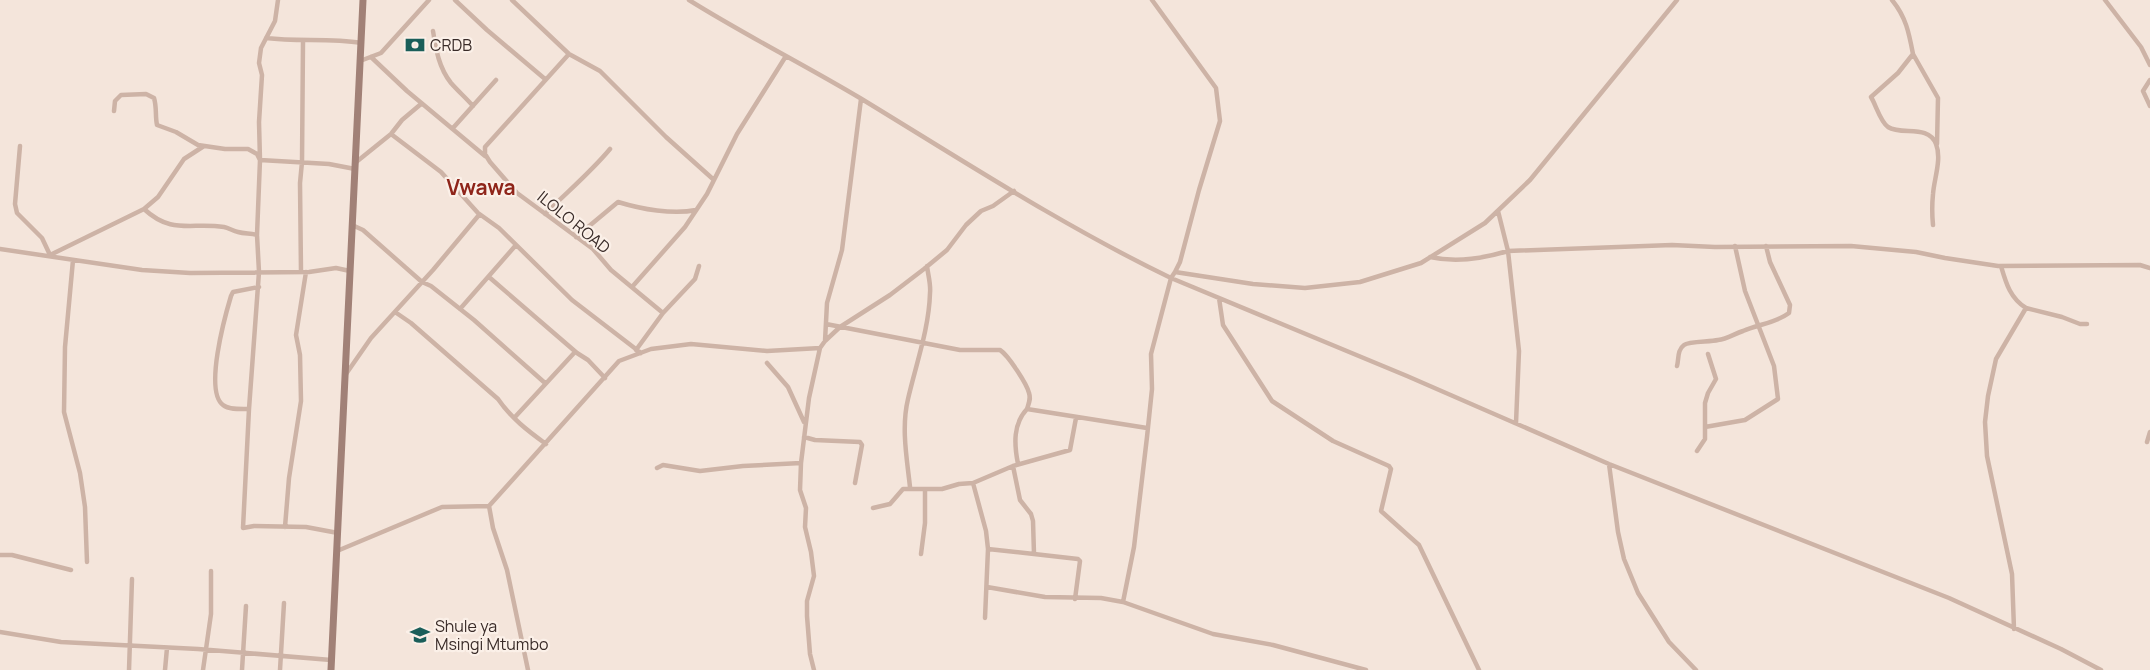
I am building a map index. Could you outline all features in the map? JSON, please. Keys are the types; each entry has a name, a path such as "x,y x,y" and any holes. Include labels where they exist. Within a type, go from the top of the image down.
{"street":[{"path":"278,0 275,21 261,48 259,63 262,75 259,122 260,160 257,236 260,272 249,409 243,528 254,526 306,527 338,533"},
{"path":"331,670 363,0"},
{"path":"360,61 381,53 428,0"},
{"path":"455,0 486,30 544,79"},
{"path":"512,0 569,54 600,71 618,92 666,138 714,180"},
{"path":"689,0 861,99 1112,249 1171,278 1609,464 1949,598 2061,649 2100,670"},
{"path":"1124,602 1134,547 1152,389 1152,349 1171,278 1180,262 1220,121 1216,88 1152,0"},
{"path":"1175,272 1253,284 1306,288 1360,282 1421,263 1485,223 1530,180 1677,0"},
{"path":"1892,0 1904,15 1913,54 1938,98 1936,167 1932,195 1933,225"},
{"path":"2105,0 2141,47 2150,64"},
{"path":"432,31 436,54 442,70 473,106"},
{"path":"266,38 303,41 343,40 361,43"},
{"path":"285,527 287,492 301,401 300,355 296,335 304,272 300,183 302,162 303,41"},
{"path":"487,158 484,154 485,147 544,79 569,54"},
{"path":"1913,54 1898,73 1871,96 1886,126 1892,129 1924,133 1932,138 1937,145"},
{"path":"632,287 677,237 697,209 737,134 786,56"},
{"name":"ILOLO ROAD","path":"371,57 421,104 453,128 487,158 501,177 517,193 592,249 611,270 663,313"},
{"path":"453,128 496,80"},
{"path":"2150,80 2143,91 2150,106"},
{"path":"114,110 115,101 121,95 146,94 154,98 157,107 155,117 157,125 204,146 248,149 257,154 260,160"},
{"path":"825,341 827,303 842,250 861,99"},
{"path":"260,160 355,166 392,134 402,120 421,104"},
{"path":"392,134 441,172 479,215 499,228 572,300 639,351 691,344 767,351 820,348"},
{"path":"20,146 15,204 17,212 42,238 49,256"},
{"path":"49,256 144,208 158,196 184,159 204,146"},
{"path":"545,214 576,182 590,172 610,149"},
{"path":"814,670 810,654 807,602 814,576 812,552 805,527 806,508 800,490 801,463 809,398 820,348 840,327 890,296 947,250 966,225 981,211 993,206 1014,191"},
{"path":"576,236 618,202 653,211 685,212 697,209"},
{"path":"144,208 152,217 168,225 226,227 257,236"},
{"path":"1498,211 1508,252 1519,351 1516,423"},
{"path":"345,375 371,338 479,215"},
{"path":"352,225 363,230 384,247 422,282 431,286 460,310 545,384"},
{"path":"460,310 516,245"},
{"path":"1430,258 1448,261 1487,257 1508,252 1672,245 1851,246 1916,252 2001,266 2140,265 2150,268"},
{"path":"1705,427 1745,420 1778,399 1774,366 1742,280 1735,246"},
{"path":"1677,366 1678,354 1686,344 1728,338 1758,326 1780,320 1791,310 1770,262 1766,246"},
{"path":"0,249 142,270 190,273 304,272 336,268 350,270"},
{"path":"73,260 65,347 64,412 80,473 85,507 87,562"},
{"path":"337,551 442,507 489,506 619,361 633,356 639,351 663,313 695,279 699,266"},
{"path":"910,488 905,433 906,417 908,399 922,343 930,293 927,266"},
{"path":"2001,266 2007,287 2020,304 2026,308 2062,317 2080,324 2087,324"},
{"path":"489,277 575,352 588,360 605,378"},
{"path":"249,409 237,409 223,405 216,396 215,382 222,330 231,296 233,292 259,288"},
{"path":"1218,298 1223,325 1272,401 1333,442 1389,466 1390,469 1381,511 1419,545 1479,670"},
{"path":"2014,629 2012,574 1987,456 1985,422 1988,396 1996,359 2026,308"},
{"path":"395,312 411,323 498,399 507,412 515,417 526,430 546,444"},
{"path":"826,324 960,350 1000,350 1007,357 1027,388 1030,399 1016,426 1018,464"},
{"path":"515,417 575,352"},
{"path":"1697,451 1704,442 1705,403 1716,379 1708,354"},
{"path":"767,362 788,387 803,416 805,427"},
{"path":"1027,408 1076,418 1106,420 1147,428"},
{"path":"873,508 890,504 900,491 910,488 942,489 959,484 973,483 1018,464 1070,450 1076,418"},
{"path":"2148,442 2150,432"},
{"path":"804,437 814,440 860,442 862,445 855,483"},
{"path":"657,468 663,465 700,471 743,466 801,463"},
{"path":"1609,464 1618,532 1624,558 1638,593 1653,620 1669,642 1696,670"},
{"path":"1013,466 1020,500 1031,514 1033,521 1034,554"},
{"path":"973,483 986,531 988,550 985,618"},
{"path":"922,554 925,523 925,489"},
{"path":"489,506 493,528 507,570 528,670"},
{"path":"988,550 1079,560 1075,598"},
{"path":"0,555 12,555 71,570"},
{"path":"203,670 211,614 211,571"},
{"path":"129,670 132,579"},
{"path":"987,587 1045,597 1101,598 1124,602 1213,634 1272,645 1366,670"},
{"path":"280,670 279,656 284,603"},
{"path":"242,670 246,606"},
{"path":"0,632 61,642 205,650 331,660"},
{"path":"165,670 167,648"}],"place":[{"name":"CRDB","path":"415,45"},
{"name":"Shule ya Msingi Mtumbo","path":"420,635"}],"district":[{"name":"Vwawa","path":"481,188"}]}
